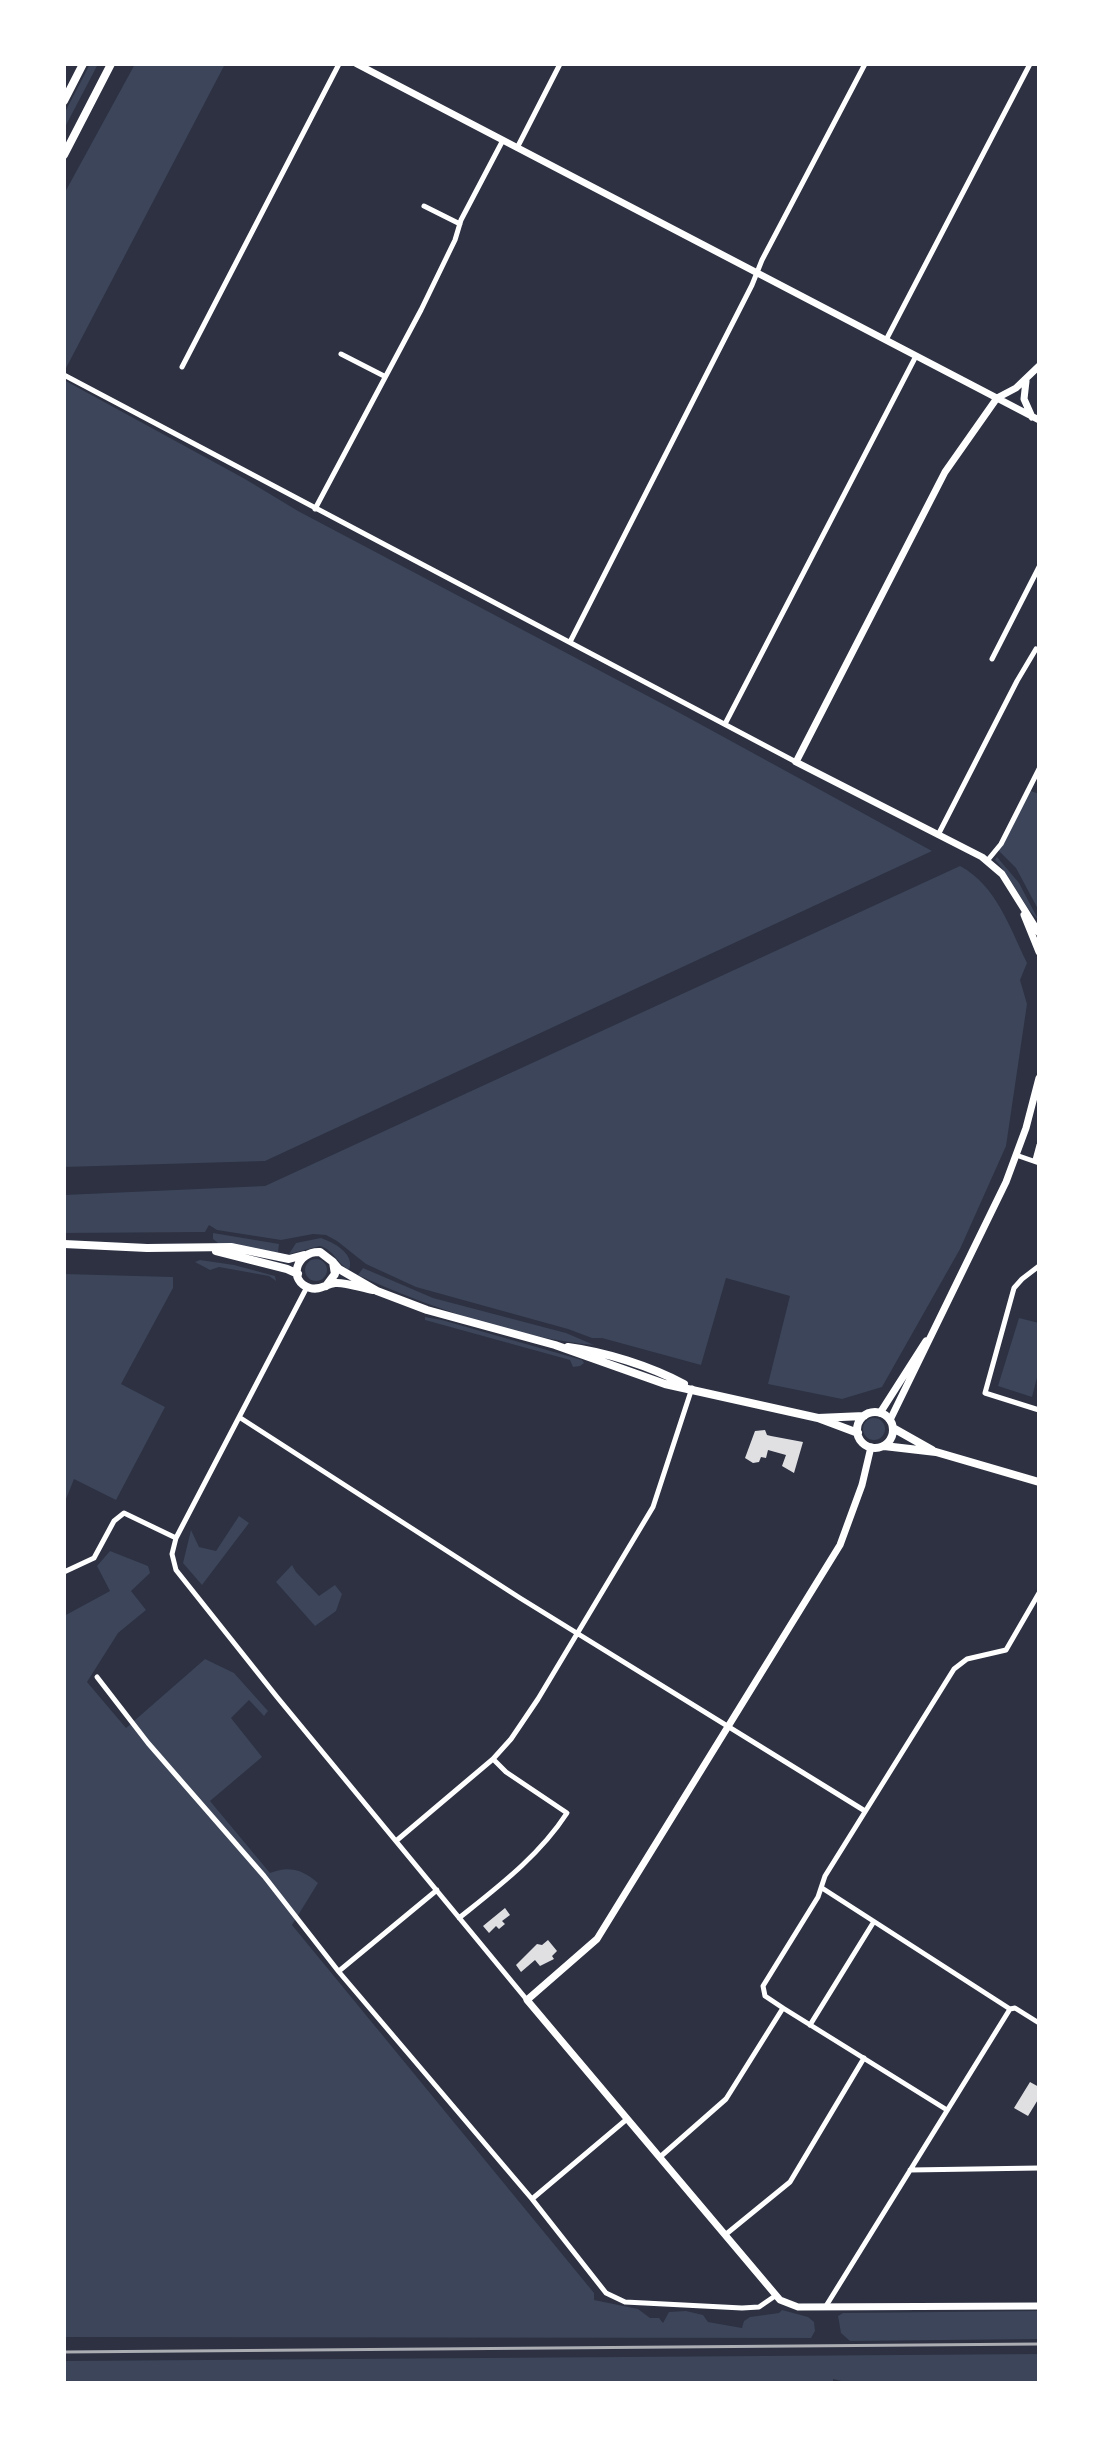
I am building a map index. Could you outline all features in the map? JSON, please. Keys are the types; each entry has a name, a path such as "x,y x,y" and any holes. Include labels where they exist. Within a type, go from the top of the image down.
{"main road":[{"path":"64,101 83,64"},
{"path":"64,155 111,64"},
{"path":"64,1244 241,1248 289,1259 320,1252 339,1269 377,1291"},
{"path":"208,1248 287,1269 298,1274 307,1287 314,1289 338,1283 377,1291 427,1310 555,1345 605,1355 668,1376 692,1388 756,1406 818,1418 849,1419 880,1413 891,1424 936,1452"},
{"path":"298,1274 298,1263 304,1255"},
{"path":"326,1286 335,1274 333,1262"},
{"path":"864,1416 858,1424 858,1433 861,1441 871,1447 936,1452 1039,1482"},
{"path":"818,1418 858,1433"},
{"path":"884,1446 891,1438 891,1424"}],"street":[{"path":"182,367 339,64"},
{"path":"357,64 1035,418"},
{"path":"517,148 560,64"},
{"path":"570,642 865,64"},
{"path":"886,340 1030,64"},
{"path":"315,509 455,240 460,224 503,140"},
{"path":"424,206 460,224"},
{"path":"341,354 384,376"},
{"path":"725,724 916,356"},
{"path":"796,762 945,472 997,398 1039,366"},
{"path":"64,375 987,861 1006,880 1036,929 1039,952"},
{"path":"1027,378 1024,399 1035,418"},
{"path":"992,659 1039,567"},
{"path":"938,835 1036,649"},
{"path":"987,861 1001,844 1039,769"},
{"path":"891,1424 1016,1155 1039,1078"},
{"path":"1016,1155 1037,1162 1039,1145"},
{"path":"1039,1266 1014,1288 985,1393 1039,1410"},
{"path":"307,1287 176,1538 172,1554 176,1570 459,1918 775,2296 792,2306 1039,2306"},
{"path":"880,1413 930,1336"},
{"path":"396,1841 493,1759 538,1699 653,1507 692,1388"},
{"path":"239,1417 865,1811"},
{"path":"527,2000 597,1939 840,1545 862,1485 871,1447"},
{"path":"64,1572 94,1558 114,1521 124,1513 176,1538"},
{"path":"947,2110 765,1996 763,1986 822,1888 825,1876 954,1669 967,1659 1006,1650 1039,1593"},
{"path":"97,1677 148,1743 264,1876 339,1972 532,2199 606,2293 625,2302 742,2308 759,2307 775,2296"},
{"path":"459,1918 522,1867 553,1834 567,1813 506,1772 493,1759"},
{"path":"822,1888 1010,2009 1015,2008 1039,2023"},
{"path":"339,1972 437,1890"},
{"path":"810,2025 873,1923"},
{"path":"659,2157 726,2099 783,2008"},
{"path":"826,2307 1010,2009"},
{"path":"724,2235 790,2182 864,2058"},
{"path":"532,2199 627,2119"},
{"path":"910,2170 1039,2168"}],"shaded area":[{"path":"90,64 98,64 64,129 64,114"},
{"path":"135,64 225,64 65,370 64,194"},
{"path":"64,380 298,511 678,712 932,851 265,1161 64,1167"},
{"path":"1031,791 1039,794 1039,911 1016,868 997,849"},
{"path":"997,857 1019,883 1038,919 995,860"},
{"path":"960,866 973,874 993,896 1027,963 1020,980 1027,1004 1006,1146 960,1249 882,1387 842,1399 768,1384 790,1296 726,1278 701,1365 602,1338 592,1338 416,1287 366,1264 326,1235 313,1234 281,1240 217,1230 209,1225 205,1232 64,1233 64,1195 265,1186"},
{"path":"213,1233 279,1244 278,1253 218,1243 213,1239"},
{"path":"321,1238 338,1246 346,1254 349,1270 329,1250 320,1246 289,1254 296,1243"},
{"path":"312,1259 320,1259 327,1270 320,1281 312,1281 305,1274 305,1266"},
{"path":"200,1260 275,1276 276,1281 269,1276 219,1267 210,1270 195,1262"},
{"path":"363,1268 433,1298 566,1333 594,1345 535,1336 443,1309 358,1275"},
{"path":"64,1274 173,1277 173,1288 121,1384 165,1407 116,1500 74,1479 64,1504"},
{"path":"425,1317 584,1363 573,1367 570,1360 425,1320"},
{"path":"1019,1318 1039,1323 1039,1370 1032,1397 998,1386"},
{"path":"874,1418 885,1429 874,1440 863,1429"},
{"path":"239,1516 249,1523 202,1585 183,1563 191,1530 199,1547 216,1551"},
{"path":"110,1551 148,1566 150,1573 131,1591 146,1610 118,1633 87,1682 126,1728 205,1659 234,1673 268,1711 264,1716 249,1700 231,1718 262,1757 210,1801 270,1873 296,1870 318,1883 292,1925 594,2293 594,2300 638,2309 650,2318 659,2318 663,2323 669,2312 686,2311 703,2315 708,2322 742,2328 744,2321 750,2317 782,2310 808,2317 814,2322 815,2331 811,2338 64,2337 64,1616 110,1591 97,1566"},
{"path":"292,1565 319,1596 335,1585 342,1594 336,1611 315,1626 276,1582"},
{"path":"1039,2311 1039,2339 850,2341 841,2333 838,2316 843,2313"},
{"path":"1039,2354 1039,2383 850,2383 833,2379 833,2383 64,2383 64,2361"}],"building":[{"path":"765,1430 767,1435 803,1442 794,1473 782,1466 786,1455 768,1450 766,1458 761,1457 759,1462 753,1463 745,1458 755,1431"},
{"path":"505,1908 510,1915 502,1921 505,1924 499,1929 496,1926 489,1933 483,1926"},
{"path":"548,1940 557,1951 552,1956 554,1959 540,1966 535,1960 521,1972 516,1965 537,1944 542,1945"},
{"path":"1030,2082 1039,2087 1039,2098 1028,2116 1014,2108"}],"railway":[{"path":"64,2352 1039,2344"}]}
